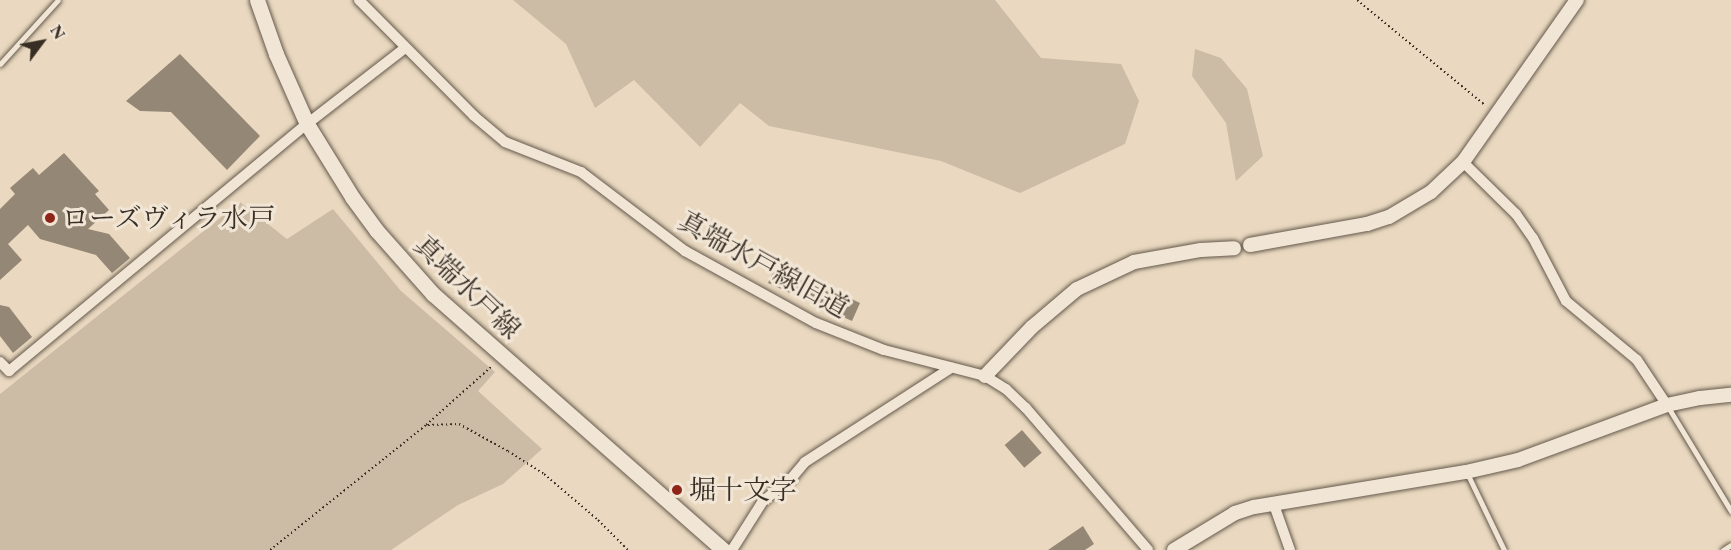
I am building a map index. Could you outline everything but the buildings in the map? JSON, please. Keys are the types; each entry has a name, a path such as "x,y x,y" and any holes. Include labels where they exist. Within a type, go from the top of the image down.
{"main road":[{"name":"真端水戸線","path":"258,0 276,54 307,124 352,197 377,231 433,294 723,550"}],"street":[{"name":"真端水戸線旧道","path":"359,0 474,116 505,142 581,172 685,251 816,323 884,350 985,376 1005,389 1026,408 1148,550"},
{"path":"1250,245 1339,230 1389,217 1431,192 1463,162 1577,0"},
{"path":"0,362 9,371 307,124 405,48"},
{"path":"1463,162 1516,214 1533,238 1566,301 1637,360 1667,405"},
{"path":"985,376 1032,327 1077,289 1134,262 1201,250 1234,248"},
{"path":"732,550 763,501 790,480 805,462 951,368"},
{"path":"1174,550 1234,513 1273,502 1466,472 1518,460 1667,405 1700,398 1731,395"},
{"path":"1273,502 1290,550"}],"lane":[{"path":"0,63 58,0"},
{"path":"1667,405 1731,511"},
{"path":"1466,472 1504,550"},
{"path":"1723,550 1731,545"}],"path":[{"path":"1357,0 1496,114"},
{"path":"270,550 426,425 503,356"},
{"path":"426,425 459,424 508,451 544,474 598,520 628,550"}],"shaded area":[{"path":"513,0 995,0 1041,58 1121,64 1139,101 1125,144 1020,193 941,161 769,126 740,103 700,147 634,80 595,108 566,44"},
{"path":"1195,49 1221,58 1247,89 1263,156 1236,181 1226,123 1192,76"},
{"path":"240,202 287,239 333,209 401,291 495,372 478,391 542,449 503,484 458,505 391,550 0,550 0,394"}],"place":[{"name":"ローズヴィラ水戸","path":"50,218"},
{"name":"堀十文字","path":"677,490"}]}
